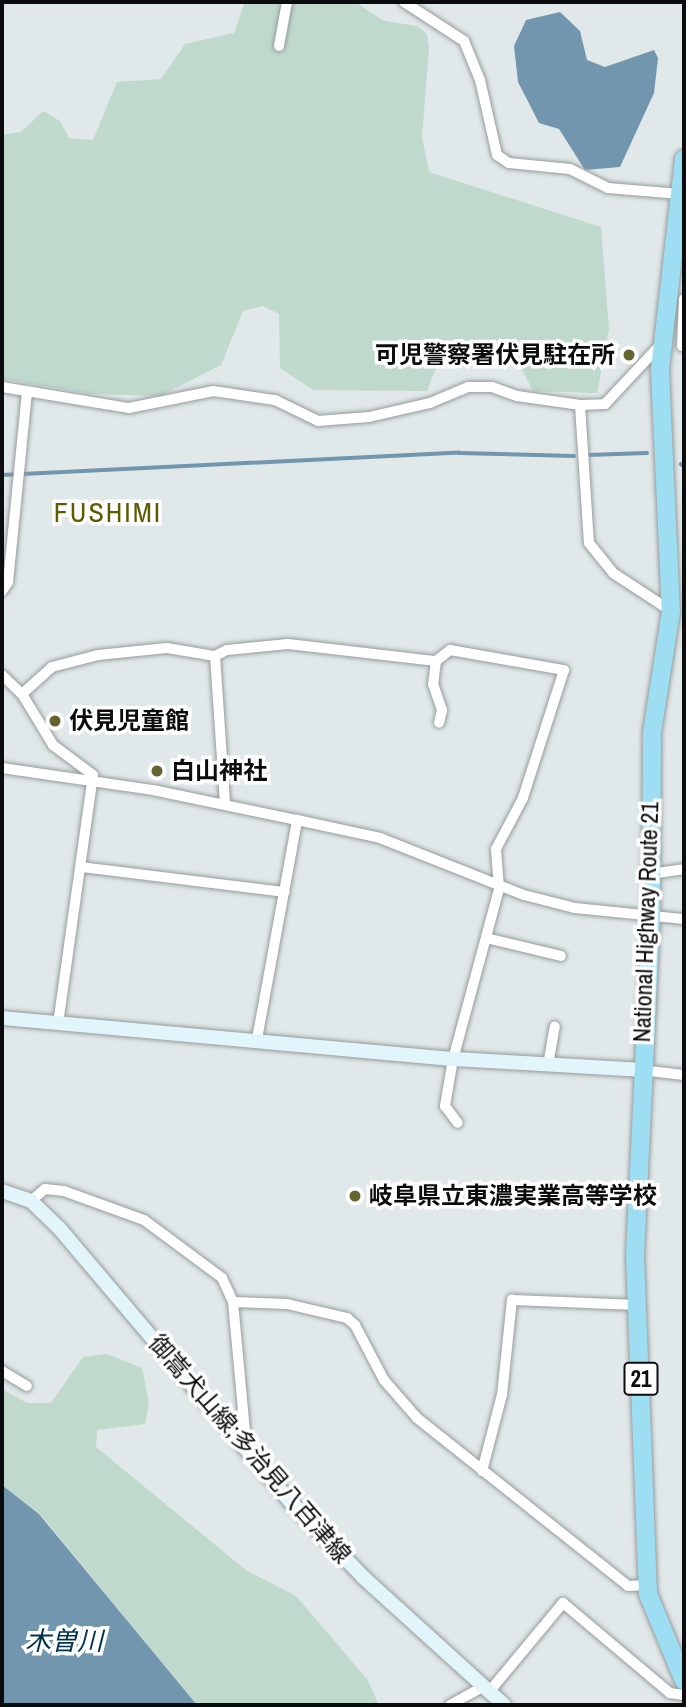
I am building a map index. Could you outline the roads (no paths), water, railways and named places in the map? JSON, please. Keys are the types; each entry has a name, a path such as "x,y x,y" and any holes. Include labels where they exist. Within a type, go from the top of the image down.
{"highway":[{"name":"National Highway Route 21","path":"684,159 662,343 660,401 671,611 652,733 651,917 641,1070 638,1305 647,1585 680,1664 684,1681"}],"main road":[{"path":"2,1018 257,1039 453,1059 641,1070"},
{"path":"2,1191 32,1200"},
{"name":"御嵩犬山線;多治見八百津線","path":"32,1200 240,1441 364,1578 504,1705"}],"street":[{"path":"279,46 286,2"},
{"path":"404,2 464,40 481,80 497,155 509,163 570,170 608,188 681,194"},
{"path":"682,346 684,299"},
{"path":"2,387 129,408 213,391 275,400 318,421 394,411 468,387 492,387 517,396 580,405 605,404 662,343"},
{"path":"2,591 8,582 27,393"},
{"path":"580,405 589,543 613,573 671,611"},
{"path":"22,694 52,667 98,655 167,648 215,656 227,650 288,644 436,661"},
{"path":"439,723 442,710 433,684 436,661 450,650 564,670 523,798 496,849 499,889 453,1059 445,1106 458,1123"},
{"path":"215,656 225,804"},
{"path":"3,678 22,694 44,735 93,775 58,1023"},
{"path":"2,768 225,804 380,838 499,889 575,908 684,919"},
{"path":"257,1039 297,820"},
{"path":"81,867 284,892"},
{"path":"650,874 684,869"},
{"path":"486,938 561,956"},
{"path":"548,1065 555,1027"},
{"path":"641,1070 684,1075"},
{"path":"32,1200 45,1189 64,1191 144,1220 222,1278 233,1302 245,1431 240,1441"},
{"path":"482,1471 502,1395 512,1300 638,1305"},
{"path":"233,1302 287,1304 347,1318 400,1400 482,1471 628,1586 647,1585"},
{"path":"2,1371 27,1387"},
{"path":"450,1705 486,1689 563,1604 670,1693 684,1695"}],"water":[{"path":"560,12 580,31 587,60 605,67 654,50 658,58 654,93 620,167 585,170 559,129 539,123 518,82 514,46 526,20"},
{"name":"木曽川","path":"2,1485 39,1514 197,1705 2,1705"}],"waterway":[{"path":"2,475 459,453 574,456"},
{"path":"588,455 647,453"}],"place":[{"name":"可児警察署伏見駐在所","path":"629,355"},
{"name":"伏見児童館","path":"55,721"},
{"name":"白山神社","path":"157,771"},
{"name":"岐阜県立東濃実業高等学校","path":"355,1196"}],"district":[{"name":"FUSHIMI","path":"108,512"}]}
